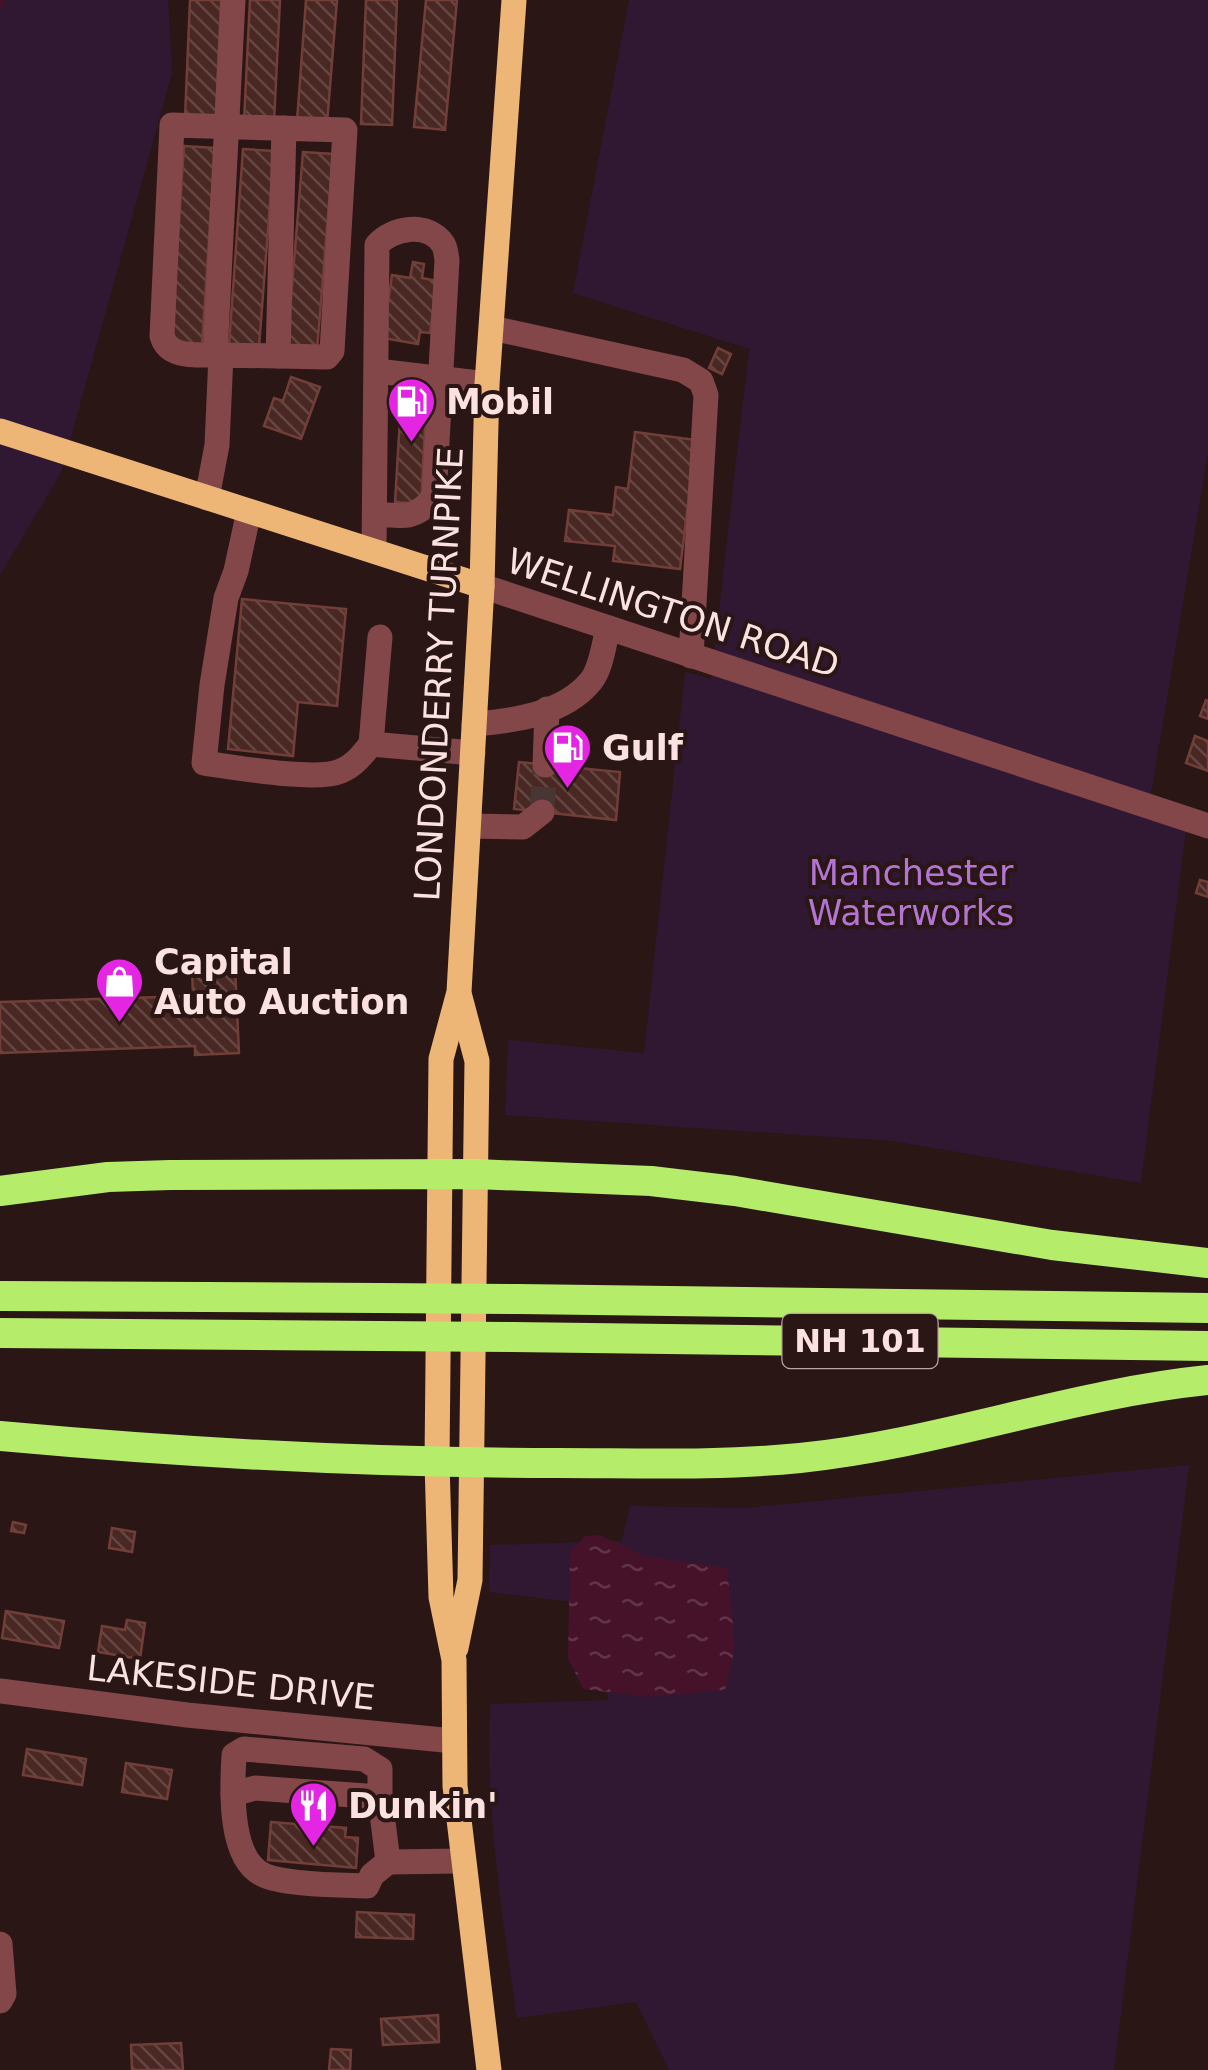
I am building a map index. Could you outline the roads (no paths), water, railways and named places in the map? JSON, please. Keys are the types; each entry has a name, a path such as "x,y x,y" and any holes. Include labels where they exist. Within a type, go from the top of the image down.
{"highway":[{"path":"0,1191 108,1176 475,1174 651,1181 1052,1244 1208,1262"},
{"name":"NH 101","path":"0,1296 1208,1308"},
{"name":"NH 101","path":"0,1333 1208,1346"},
{"path":"0,1436 166,1451 437,1463 746,1463 928,1437 1140,1388 1208,1380"}],"main road":[{"name":"LONDONDERRY TURNPIKE","path":"454,1660 441,1597 437,1463 441,1060 459,992 482,586 487,384 514,0"},
{"name":"WELLINGTON ROAD","path":"0,431 482,586"},
{"name":"LONDONDERRY TURNPIKE","path":"459,992 477,1062 470,1580 454,1660 455,1786 490,2070"}],"street":[{"path":"206,498 217,444 233,0"},
{"path":"172,124 228,126 345,130 332,350 327,356 218,355 172,352 165,347 162,336 172,124"},
{"path":"278,356 284,128"},
{"path":"374,551 378,246 386,234 400,229 428,232 442,243 447,260 434,497 423,511 403,516 375,514"},
{"path":"492,328 683,370 700,381 706,396 690,656"},
{"path":"377,371 487,384"},
{"path":"249,511 226,598 204,764 336,774 352,766 371,744 380,637"},
{"name":"WELLINGTON ROAD","path":"482,586 1208,826"},
{"path":"474,724 513,722 570,700 594,679 608,628"},
{"path":"545,765 547,709"},
{"path":"371,744 473,753"},
{"path":"468,826 523,827 542,812"},
{"name":"LAKESIDE DRIVE","path":"0,1691 187,1715 454,1740"},
{"path":"376,1874 380,1769 364,1759 244,1749 234,1755 238,1793 249,1832 259,1858 275,1867 376,1874 462,1861"},
{"path":"238,1793 255,1788 380,1797"},
{"path":"0,1944 4,1994 0,2001"}],"water":[{"path":"599,1535 646,1556 727,1568 735,1647 725,1690 650,1697 583,1689 568,1658 570,1552 585,1536"}],"waterway":[{"path":"0,5 2,0"}],"tunnel":[{"path":"542,812 545,765"}],"place":[{"name":"Mobil","path":"411,444"},
{"name":"Gulf","path":"567,790"},
{"name":"Capital Auto Auction","path":"119,1024"},
{"name":"Dunkin'","path":"313,1848"}],"park label":[{"name":"Manchester Waterworks","path":"911,893"}]}
